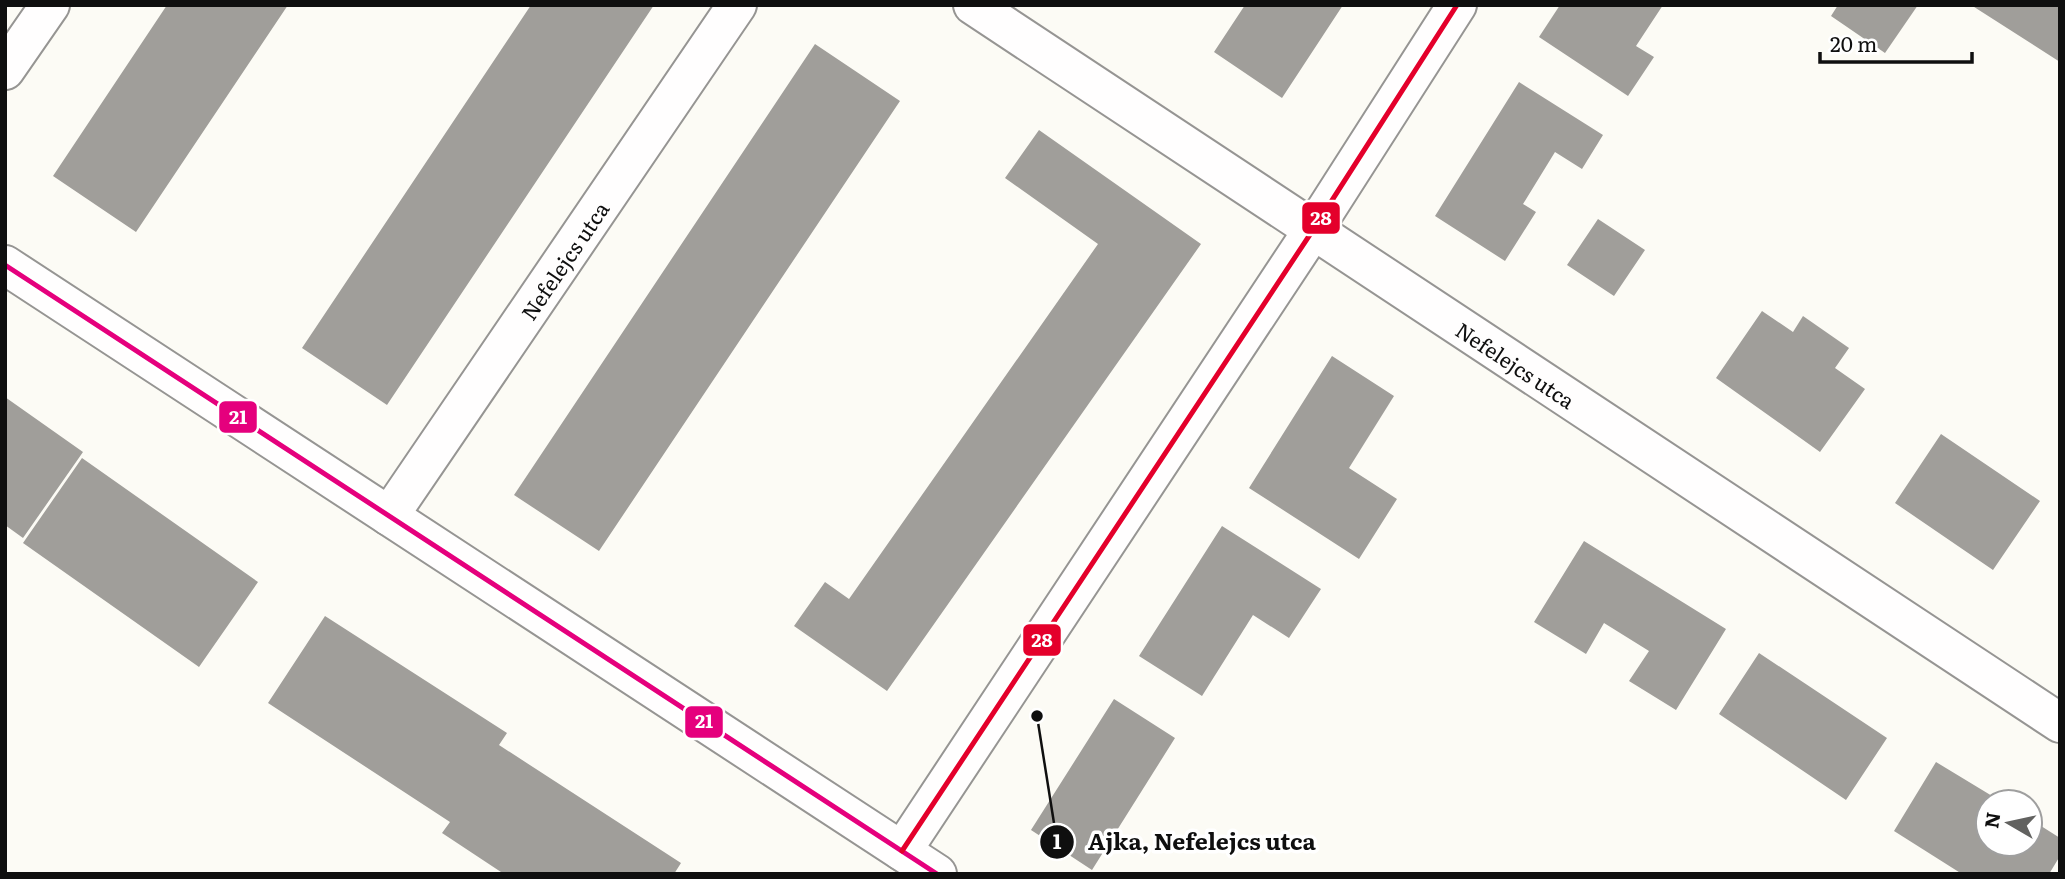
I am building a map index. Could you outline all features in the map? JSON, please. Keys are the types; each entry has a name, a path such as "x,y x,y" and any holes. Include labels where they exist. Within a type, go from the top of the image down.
{"street":[{"path":"5,70 50,5"},
{"name":"Nefelejcs utca","path":"389,516 737,5"},
{"name":"Nefelejcs utca","path":"973,5 2060,723"},
{"path":"902,851 1312,230 1457,5"},
{"path":"5,265 937,874"}],"building":[{"path":"167,5 288,5 136,232 53,176"},
{"path":"531,5 654,5 387,405 302,348"},
{"path":"1245,5 1343,5 1282,98 1214,52"},
{"path":"1560,5 1663,5 1636,46 1654,57 1628,96 1539,37"},
{"path":"1838,5 1918,5 1885,53 1831,16"},
{"path":"1971,5 2060,5 2060,62"},
{"path":"815,44 900,101 599,551 514,495"},
{"path":"1519,82 1603,135 1582,169 1555,152 1523,204 1536,212 1505,261 1435,216"},
{"path":"1039,130 1201,244 887,691 794,626 825,582 849,599 1098,244 1005,178"},
{"path":"1598,219 1645,250 1614,296 1567,265"},
{"path":"1762,311 1793,332 1803,316 1849,348 1835,368 1865,389 1820,452 1716,378"},
{"path":"1332,356 1394,396 1349,468 1397,499 1359,559 1249,488"},
{"path":"5,397 83,452 23,538 5,525"},
{"path":"1941,434 2040,501 1993,570 1895,503"},
{"path":"82,458 258,582 199,667 23,543"},
{"path":"1222,526 1321,589 1289,638 1253,615 1202,696 1139,656"},
{"path":"1584,541 1726,629 1676,710 1629,681 1649,651 1604,623 1586,654 1534,622"},
{"path":"325,616 507,733 499,745 681,863 674,874 504,874 442,833 450,822 268,703"},
{"path":"1759,653 1887,738 1846,800 1719,714"},
{"path":"1114,699 1175,738 1092,870 1031,830"},
{"path":"1936,762 1979,788 1974,788 1974,858 2044,858 2044,828 2060,838 2060,856 2049,874 1962,874 1894,831"}],"transit line":[{"name":"28","path":"902,851 1313,230 1457,5"},
{"name":"21","path":"5,265 937,874"}],"place":[{"name":"Ajka, Nefelejcs utca","path":"1037,716"}]}
